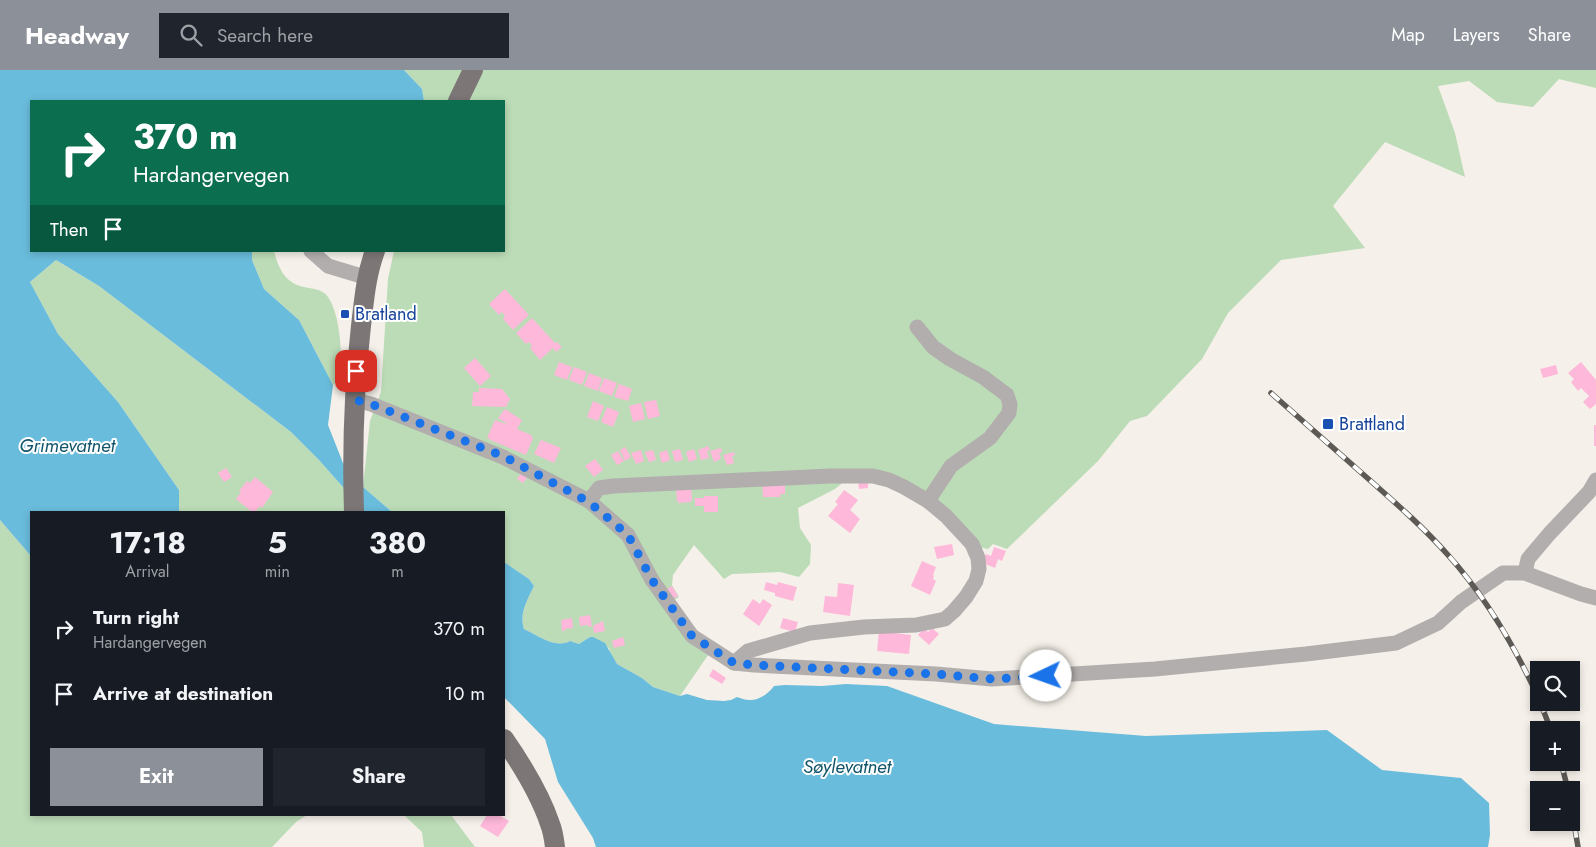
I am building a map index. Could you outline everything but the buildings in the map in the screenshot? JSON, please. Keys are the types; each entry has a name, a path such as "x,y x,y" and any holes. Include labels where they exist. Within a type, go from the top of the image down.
{"main road":[{"path":"458,100 473,70"},
{"path":"354,511 356,371 364,297 375,252"},
{"path":"505,741 542,804 550,824 555,847"}],"street":[{"path":"312,252 328,266 368,278"},
{"path":"917,326 933,347 983,378 1007,396 1010,404 1010,413 990,438 952,466 928,500"},
{"path":"356,400 371,404 503,456 589,502 628,535 652,580 692,636 734,663 936,674 992,679 1155,669 1306,654 1396,642 1438,623 1461,602 1502,573 1525,572 1596,598"},
{"path":"589,502 599,488 613,486 830,476 873,476 888,480 928,500 972,544 978,558 979,569 976,581 966,597 945,619 916,625 864,627 810,633 748,651 734,663"},
{"path":"1525,572 1528,559 1589,492 1596,480"}],"green space":[{"path":"404,70 1596,70 1596,88 1559,79 1533,107 1497,102 1469,81 1438,86 1455,133 1465,177 1385,142 1333,206 1365,248 1281,260 1228,313 1202,359 1147,416 1130,421 1098,461 1007,549 993,544 988,549 979,547 946,507 856,472 835,489 798,508 800,528 811,545 810,564 799,577 780,572 732,574 724,579 694,545 673,575 672,585 679,597 671,602 695,631 715,645 680,696 653,687 642,678 617,664 609,648 590,637 579,644 570,641 553,643 524,629 523,612 534,586 529,579 505,563 505,511 391,511 363,487 370,421 381,392 388,279 394,252 505,252 505,100 424,100 422,89"},
{"path":"252,252 274,252 282,273 290,281 300,286 319,290 328,297 336,314 340,335 342,376 333,385 299,320 264,289 252,260"},
{"path":"56,260 99,286 291,432 319,460 364,511 179,511 179,490 118,402 58,334 30,282"},
{"path":"0,520 30,555 30,816 305,816 296,822 272,847 0,847"},
{"path":"405,816 452,816 475,847 424,847 422,832"}],"water":[{"name":"Grimevatnet","path":"0,70 404,70 422,89 424,100 30,100 30,252 252,252 252,260 264,289 299,320 333,385 328,425 343,463 363,487 391,511 364,511 319,460 291,432 99,286 56,260 30,282 58,334 118,402 179,490 179,511 30,511 30,555 0,520"},
{"name":"Søylevatnet","path":"505,563 529,579 534,586 523,612 524,629 553,643 570,641 579,644 593,637 605,643 617,664 642,678 653,687 680,696 687,694 707,700 724,701 737,697 753,700 763,696 774,686 846,684 887,686 994,724 1146,736 1327,730 1382,770 1461,778 1489,803 1490,835 1488,847 596,847 593,838 558,782 545,739 505,698"}],"railway":[{"path":"1271,393 1402,509 1448,555 1475,588 1499,623 1530,681"},
{"path":"1544,711 1547,721"},
{"path":"1563,771 1566,781"},
{"path":"1575,831 1578,847"}],"place":[{"name":"Bratland","path":"345,314"},
{"name":"Brattland","path":"1328,424"}],"route":[{"path":"356,371 356,400 371,404 503,456 589,502 628,535 652,580 692,636 734,663 936,674 992,679 1046,676"}]}
